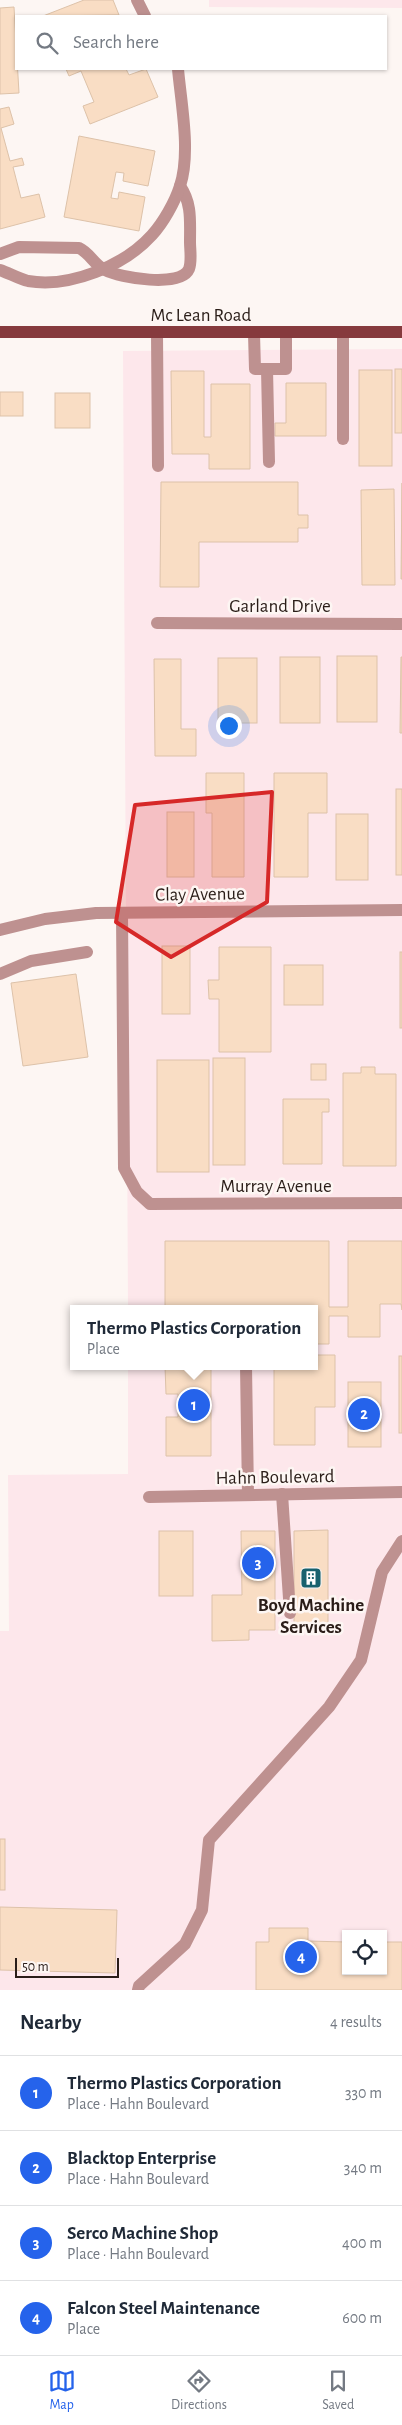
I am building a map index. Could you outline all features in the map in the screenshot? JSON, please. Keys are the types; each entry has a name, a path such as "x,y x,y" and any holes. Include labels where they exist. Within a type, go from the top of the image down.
{"main road":[{"name":"Mc Lean Road","path":"0,332 254,334 402,332"}],"street":[{"path":"137,0 144,15"},
{"path":"0,270 28,281 63,281 102,269 129,256 153,235 180,186 185,157 178,70"},
{"path":"0,254 19,247 79,248 87,252 102,269 116,276 130,279 176,278 184,274 189,268 190,260 188,197 180,186"},
{"path":"157,333 158,466"},
{"path":"343,333 343,439"},
{"path":"254,334 255,369 286,369 286,334"},
{"path":"267,369 269,462"},
{"name":"Garland Drive","path":"157,623 402,624"},
{"name":"Clay Avenue","path":"0,930 62,916 122,913 402,910"},
{"name":"Murray Avenue","path":"122,913 124,1168 137,1192 150,1204 402,1203"},
{"path":"0,974 30,961 87,952"},
{"path":"246,1370 248,1495"},
{"name":"Hahn Boulevard","path":"149,1497 402,1492"},
{"path":"282,1494 290,1613"},
{"path":"138,1990 139,1986 185,1944 202,1910 209,1840 329,1707 361,1660 382,1572 402,1542"}],"highlighted area":[{"path":"272,792 267,902 171,957 116,922 135,805"}],"shaded area":[{"path":"209,0 402,0 402,8 209,7"},
{"path":"402,349 402,1990 0,1990 0,1631 9,1631 8,1475 128,1474 128,1370 318,1370 318,1305 128,1305 123,351"}],"building":[{"path":"84,0 113,0 119,15 46,15"},
{"path":"14,7 15,70 18,70 19,93 0,94 0,8"},
{"path":"66,70 126,70 129,75 146,70 158,97 90,124 83,106 94,102 81,71 69,76"},
{"path":"9,107 14,124 1,128 10,161 22,158 24,165 13,167 21,198 39,194 45,217 0,229 0,109"},
{"path":"79,136 155,151 148,186 123,181 124,173 116,172 111,198 118,199 119,192 145,197 139,231 64,217"},
{"path":"395,369 402,369 402,433 395,433"},
{"path":"359,370 392,370 392,466 359,466"},
{"path":"171,371 204,371 204,437 211,437 211,384 250,384 250,469 209,469 209,454 172,454"},
{"path":"286,383 326,383 326,436 275,436 275,423 286,423"},
{"path":"0,392 23,392 23,416 0,416"},
{"path":"55,393 90,393 90,428 55,428"},
{"path":"161,482 298,482 298,515 308,515 308,528 298,528 298,542 199,542 199,587 160,587"},
{"path":"402,483 402,579 401,579"},
{"path":"394,489 395,585 362,585 361,490"},
{"path":"337,656 377,656 377,722 337,722"},
{"path":"280,657 320,657 320,723 280,723"},
{"path":"401,657 402,733 400,733"},
{"path":"218,658 257,658 257,723 218,723"},
{"path":"154,659 181,659 181,729 196,729 196,756 155,756"},
{"path":"206,773 244,773 244,877 212,877 212,813 206,813"},
{"path":"274,773 327,773 327,813 308,813 308,877 274,877"},
{"path":"396,789 402,789 402,875 396,875"},
{"path":"167,812 194,812 194,877 167,877"},
{"path":"336,814 368,814 368,880 336,880"},
{"path":"162,946 190,946 190,1014 162,1014"},
{"path":"219,947 271,947 271,1052 219,1052 219,999 209,999 208,980 219,980"},
{"path":"400,952 402,952 402,1028 400,1028"},
{"path":"284,965 323,965 323,1005 284,1005"},
{"path":"76,974 88,1057 23,1066 11,983"},
{"path":"213,1058 245,1058 245,1165 213,1165"},
{"path":"157,1060 209,1060 209,1172 157,1172"},
{"path":"311,1064 326,1064 326,1080 311,1080"},
{"path":"361,1067 375,1067 375,1074 396,1074 396,1166 343,1166 343,1073 361,1073"},
{"path":"283,1099 329,1099 329,1112 322,1112 322,1164 283,1164"},
{"path":"165,1241 329,1241 329,1307 348,1307 348,1241 402,1241 402,1310 401,1304 380,1304 380,1337 348,1337 348,1316 329,1316 329,1344 318,1344 318,1305 165,1305"},
{"path":"318,1355 335,1355 335,1407 315,1407 315,1445 274,1445 274,1370 318,1370"},
{"path":"399,1356 402,1356 402,1433 399,1433"},
{"path":"165,1370 211,1370 211,1456 166,1456 166,1417 178,1417 178,1394 166,1394"},
{"path":"348,1382 381,1382 381,1447 348,1447"},
{"name":"Boyd Machine Services","path":"328,1530 328,1626 294,1626 294,1531"},
{"path":"159,1531 193,1531 193,1596 159,1596"},
{"path":"241,1531 275,1531 275,1630 249,1630 249,1640 212,1641 212,1595 242,1595"},
{"path":"0,1839 5,1839 5,1890 0,1890"},
{"path":"0,1907 117,1910 115,1973 0,1970"},
{"path":"269,1928 308,1928 308,1941 342,1942 342,1975 387,1975 387,1942 402,1942 402,1990 256,1990 256,1942 269,1942"}],"place":[{"name":"Thermo Plastics Corporation","path":"194,1405"},
{"name":"Blacktop Enterprise","path":"364,1414"},
{"name":"Serco Machine Shop","path":"258,1563"},
{"name":"Boyd Machine Services","path":"311,1578"},
{"name":"Falcon Steel Maintenance","path":"301,1957"}]}
